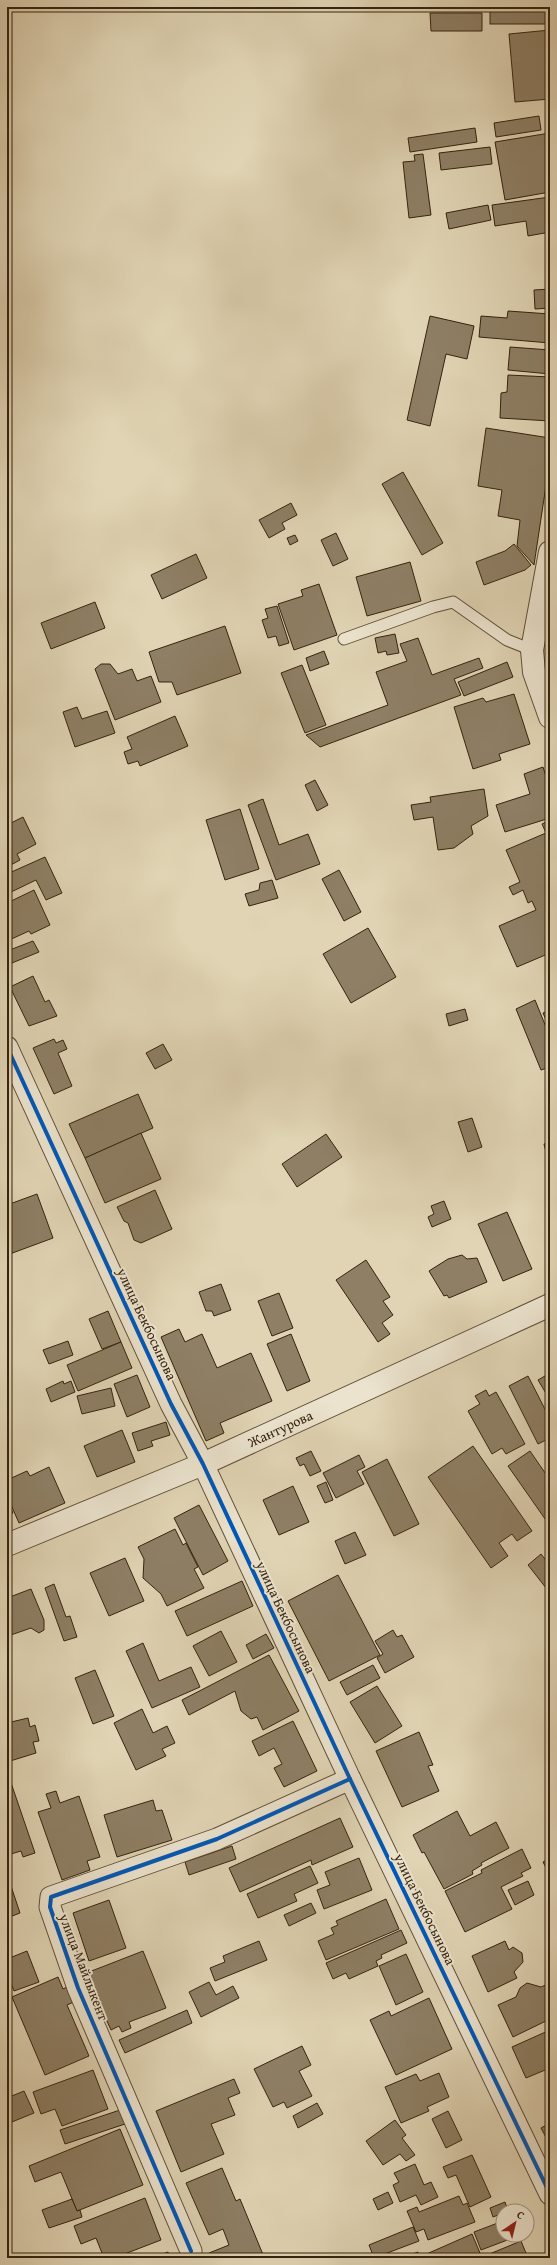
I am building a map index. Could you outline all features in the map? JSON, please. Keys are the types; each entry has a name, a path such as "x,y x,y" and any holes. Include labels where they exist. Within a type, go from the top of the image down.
{"street":[{"path":"550,552 532,650 534,672 550,717"},
{"name":"улица Бекбосынова","path":"7,1047 171,1404 203,1464 350,1780 550,2194"},
{"name":"Жантурова","path":"7,1545 203,1464 550,1305"},
{"name":"улица Майлыкент","path":"191,2251 78,1988 50,1907 52,1897 217,1839 350,1780"}],"lane":[{"path":"344,639 419,612 453,602 507,640 532,650"}],"building":[{"path":"490,7 550,7 550,24 490,24"},
{"path":"430,13 482,13 482,31 431,31"},
{"path":"550,30 550,99 515,102 509,34"},
{"path":"539,116 541,130 496,137 494,123"},
{"path":"475,128 477,142 410,152 408,138"},
{"path":"550,133 550,192 505,200 495,142"},
{"path":"490,147 492,164 441,170 439,153"},
{"path":"423,154 431,215 409,218 403,162 415,161 414,155"},
{"path":"550,197 550,232 528,236 526,221 495,226 492,205"},
{"path":"488,205 491,220 449,229 446,213"},
{"path":"550,289 550,308 535,309 534,290"},
{"path":"508,311 550,314 550,343 479,337 481,316 507,318"},
{"path":"430,316 474,326 467,359 446,354 430,426 407,420"},
{"path":"510,347 550,350 550,374 508,370"},
{"path":"508,375 550,377 550,421 500,418 501,393 507,392"},
{"path":"486,428 550,438 550,459 534,565 517,546 520,520 498,516 502,490 478,486"},
{"path":"403,472 443,543 422,555 382,484"},
{"path":"291,503 297,515 282,523 285,529 269,538 259,520"},
{"path":"336,533 348,559 333,566 321,540"},
{"path":"295,535 298,541 290,545 287,538"},
{"path":"514,544 531,565 525,570 484,585 476,562 505,551"},
{"path":"196,554 207,578 162,599 151,575"},
{"path":"410,562 421,601 367,616 356,577"},
{"path":"319,584 337,635 294,650 278,604 303,596 301,590"},
{"path":"95,602 105,628 51,649 41,623"},
{"path":"277,606 289,643 279,646 276,636 268,638 262,620 268,618 265,609"},
{"path":"225,626 241,673 177,695 172,682 159,682 149,652"},
{"path":"395,634 399,653 387,655 386,651 378,653 375,638"},
{"path":"418,638 432,675 479,658 483,668 454,679 461,695 320,747 306,735 388,705 376,672 407,661 400,644"},
{"path":"324,651 329,664 310,671 306,658"},
{"path":"507,662 513,677 464,696 458,682"},
{"path":"101,664 110,664 118,674 132,669 137,681 151,676 161,702 115,720 95,669"},
{"path":"302,665 326,725 305,733 281,673"},
{"path":"514,694 530,744 499,754 501,760 473,769 454,707 483,698 486,702"},
{"path":"77,707 82,719 107,711 115,733 75,747 63,712"},
{"path":"175,716 188,746 140,766 138,761 128,764 124,752 132,749 127,737"},
{"path":"543,767 550,789 550,818 505,832 496,805 530,794 524,774"},
{"path":"315,780 328,805 317,811 305,785"},
{"path":"484,789 488,816 471,826 473,834 454,848 438,850 433,817 414,820 411,805 431,802 430,797"},
{"path":"263,799 279,845 308,834 320,864 276,880 248,805"},
{"path":"240,809 259,869 225,880 206,820"},
{"path":"23,817 36,844 17,854 20,860 7,867 7,825"},
{"path":"550,820 550,953 517,967 499,926 536,910 532,901 528,903 523,890 513,895 509,887 520,882 506,850 546,833 542,824"},
{"path":"45,857 62,893 46,900 36,880 7,894 7,874"},
{"path":"339,870 361,912 344,921 322,879"},
{"path":"272,880 278,898 249,906 245,894 259,890 260,883"},
{"path":"34,890 50,925 31,934 29,931 7,941 7,903"},
{"path":"368,928 396,977 351,1003 323,954"},
{"path":"33,941 39,952 7,965 7,951"},
{"path":"33,976 45,1002 49,1000 57,1016 29,1026 10,987"},
{"path":"535,1000 550,1037 550,1067 541,1070 516,1009"},
{"path":"465,1009 468,1020 449,1026 446,1014"},
{"path":"550,1010 550,1029 543,1013"},
{"path":"54,1039 56,1043 63,1040 67,1049 58,1053 72,1086 54,1094 33,1048"},
{"path":"163,1044 172,1060 155,1069 146,1053"},
{"path":"138,1094 153,1128 85,1158 69,1124"},
{"path":"472,1118 482,1147 468,1152 458,1122"},
{"path":"141,1133 161,1179 105,1203 85,1158"},
{"path":"326,1134 342,1157 297,1187 282,1164"},
{"path":"550,1143 550,1164 549,1165 544,1144"},
{"path":"155,1190 172,1229 141,1243 134,1240 128,1223 124,1221 117,1207"},
{"path":"37,1194 53,1238 7,1255 7,1205"},
{"path":"444,1201 451,1219 432,1227 428,1217 434,1214 431,1206"},
{"path":"507,1212 532,1269 503,1281 478,1224"},
{"path":"462,1255 467,1259 477,1258 487,1282 449,1298 447,1295 444,1296 429,1271 448,1259"},
{"path":"366,1260 390,1297 383,1301 393,1315 382,1323 390,1334 378,1342 336,1280"},
{"path":"221,1284 231,1310 214,1316 212,1311 206,1311 199,1292"},
{"path":"279,1293 293,1328 272,1336 258,1301"},
{"path":"108,1311 121,1342 102,1349 89,1319"},
{"path":"179,1329 185,1342 202,1334 217,1368 251,1353 272,1401 220,1423 224,1433 206,1441 161,1337"},
{"path":"291,1334 310,1381 287,1391 267,1344"},
{"path":"68,1341 73,1355 49,1364 43,1350"},
{"path":"121,1342 132,1368 78,1391 67,1365"},
{"path":"550,1373 550,1400 538,1380"},
{"path":"137,1375 150,1407 127,1417 114,1384"},
{"path":"528,1376 550,1419 550,1438 538,1444 509,1386"},
{"path":"63,1381 64,1384 71,1381 75,1392 51,1402 46,1389"},
{"path":"111,1388 115,1406 82,1414 77,1396"},
{"path":"486,1390 489,1396 496,1392 525,1444 506,1454 502,1448 492,1454 468,1411 480,1404 475,1396"},
{"path":"166,1422 170,1435 151,1441 153,1446 138,1451 132,1433"},
{"path":"122,1430 135,1462 97,1477 84,1446"},
{"path":"473,1446 532,1531 517,1541 512,1534 499,1543 508,1556 491,1568 428,1477"},
{"path":"311,1451 321,1471 310,1476 304,1464 300,1466 296,1458"},
{"path":"530,1451 550,1480 550,1526 508,1466"},
{"path":"359,1455 365,1467 357,1471 364,1484 336,1498 323,1473"},
{"path":"387,1459 419,1524 394,1536 362,1472"},
{"path":"49,1467 65,1503 19,1523 7,1496 7,1480 27,1471 30,1476"},
{"path":"326,1482 333,1500 325,1503 317,1486"},
{"path":"293,1486 309,1522 279,1535 263,1500"},
{"path":"7,1501 13,1513 7,1515"},
{"path":"199,1505 228,1561 203,1575 174,1518"},
{"path":"175,1529 183,1545 186,1543 198,1567 194,1569 204,1588 167,1606 161,1594 143,1578 144,1559 138,1547"},
{"path":"355,1532 366,1555 345,1564 335,1541"},
{"path":"541,1554 548,1563 550,1561 550,1593 528,1565"},
{"path":"125,1558 144,1601 109,1616 90,1573"},
{"path":"338,1575 380,1655 329,1681 288,1601"},
{"path":"242,1581 253,1606 187,1636 175,1611"},
{"path":"54,1584 66,1617 70,1616 77,1637 64,1641 45,1588"},
{"path":"31,1589 44,1620 44,1630 39,1633 31,1628 8,1636 7,1598"},
{"path":"393,1630 397,1637 402,1635 414,1657 385,1673 377,1658 383,1654 375,1641"},
{"path":"221,1631 237,1662 209,1676 193,1646"},
{"path":"266,1634 274,1648 253,1659 246,1645"},
{"path":"143,1643 159,1681 191,1667 200,1687 152,1708 126,1651"},
{"path":"269,1655 299,1711 263,1730 257,1717 251,1719 241,1711 235,1691 189,1715 182,1700"},
{"path":"373,1665 380,1678 347,1695 340,1682"},
{"path":"95,1670 114,1716 93,1724 75,1678"},
{"path":"377,1686 402,1726 375,1743 350,1702"},
{"path":"142,1709 153,1733 167,1726 175,1743 162,1749 166,1756 136,1770 114,1723"},
{"path":"28,1718 30,1727 35,1725 39,1741 33,1742 36,1753 7,1762 7,1723"},
{"path":"293,1721 317,1771 284,1787 274,1768 282,1764 274,1748 259,1756 252,1741"},
{"path":"419,1732 433,1765 428,1766 439,1791 402,1807 376,1751"},
{"path":"9,1777 35,1853 23,1857 21,1851 11,1854 7,1841 7,1778"},
{"path":"56,1791 60,1803 79,1796 100,1857 87,1861 90,1870 62,1880 38,1812 51,1808 46,1794"},
{"path":"153,1800 156,1811 162,1810 172,1840 117,1857 104,1815"},
{"path":"457,1811 470,1836 496,1822 509,1848 481,1863 482,1865 472,1871 473,1874 444,1889 413,1835"},
{"path":"340,1818 353,1847 312,1865 311,1860 240,1892 229,1868"},
{"path":"232,1846 236,1859 189,1875 185,1862"},
{"path":"522,1849 531,1868 521,1873 523,1876 501,1887 512,1909 465,1932 445,1891 482,1873 481,1870"},
{"path":"359,1858 372,1890 324,1909 317,1890 330,1885 325,1872"},
{"path":"550,1858 550,1875 543,1862"},
{"path":"310,1866 318,1883 294,1894 297,1901 258,1918 247,1894"},
{"path":"7,1874 20,1913 7,1918"},
{"path":"528,1881 534,1895 515,1905 508,1890"},
{"path":"386,1899 399,1929 326,1960 318,1941 334,1934 331,1928 338,1925 336,1921"},
{"path":"109,1900 126,1948 89,1961 73,1913"},
{"path":"311,1903 316,1913 289,1926 284,1915"},
{"path":"401,1930 407,1943 381,1955 382,1958 376,1961 378,1966 349,1979 346,1973 333,1979 326,1963"},
{"path":"259,1941 267,1960 215,1981 210,1968 225,1962 223,1956"},
{"path":"505,1941 509,1950 513,1947 522,1953 523,1962 514,1972 517,1978 488,1992 472,1956"},
{"path":"27,1951 39,1982 14,1991 7,1973 7,1959"},
{"path":"143,1951 166,2008 129,2022 131,2028 122,2032 119,2026 111,2030 106,2019 102,2021 97,2008 102,2006 89,1972"},
{"path":"406,1954 423,1992 396,2005 379,1966"},
{"path":"58,1977 63,1989 69,1986 76,2001 67,2005 89,2056 45,2075 12,1997"},
{"path":"209,1982 216,1995 233,1986 239,1998 201,2017 189,1992"},
{"path":"527,1983 541,1987 548,1984 550,1988 550,2019 513,2037 498,2005 516,1997 520,1988"},
{"path":"429,1998 452,2049 396,2075 370,2020 389,2011 391,2016"},
{"path":"187,2010 192,2023 125,2053 119,2040"},
{"path":"550,2030 550,2068 526,2078 512,2047"},
{"path":"302,2046 311,2065 299,2071 312,2096 287,2108 284,2102 273,2107 254,2069"},
{"path":"93,2070 108,2109 62,2126 55,2109 41,2114 33,2092"},
{"path":"439,2073 449,2097 427,2107 429,2111 401,2123 385,2087 416,2074 420,2081"},
{"path":"234,2079 240,2093 228,2098 235,2115 211,2124 224,2154 181,2172 156,2111"},
{"path":"24,2091 34,2113 7,2124 7,2098"},
{"path":"317,2103 323,2114 298,2128 293,2116"},
{"path":"120,2110 125,2124 65,2144 60,2130"},
{"path":"448,2111 462,2140 446,2148 432,2119"},
{"path":"395,2120 406,2135 402,2138 415,2155 406,2161 400,2154 383,2165 366,2141"},
{"path":"550,2123 550,2145 541,2128"},
{"path":"120,2129 143,2185 77,2211 61,2172 35,2182 29,2166"},
{"path":"472,2155 491,2197 470,2207 456,2175 448,2178 443,2167"},
{"path":"415,2164 424,2185 431,2182 438,2197 421,2205 416,2195 400,2202 393,2185 399,2182 394,2173"},
{"path":"222,2168 236,2201 240,2199 264,2257 211,2258 209,2253 229,2245 223,2229 209,2235 186,2183"},
{"path":"388,2192 393,2203 378,2210 373,2199"},
{"path":"459,2196 463,2205 467,2203 475,2222 428,2240 424,2229 416,2232 407,2211 417,2207 419,2212"},
{"path":"145,2198 161,2240 114,2258 104,2258 96,2238 81,2244 74,2226"},
{"path":"72,2199 77,2211 80,2210 82,2217 49,2228 42,2210"},
{"path":"495,2206 495,2216 493,2217 490,2208"},
{"path":"495,2224 495,2243 500,2243 481,2250 474,2232"},
{"path":"413,2227 419,2241 374,2258 369,2245"},
{"path":"472,2234 480,2253 469,2258 422,2258 422,2256"},
{"path":"516,2243 522,2243 528,2258 488,2258 487,2255"},
{"path":"168,2252 170,2258 153,2258"},
{"path":"418,2252 419,2258 402,2258"}],"cycle path":[{"path":"7,1047 171,1404 203,1464 350,1779 550,2194"},
{"path":"191,2251 78,1988 50,1907 51,1897 217,1839 350,1779"}]}
